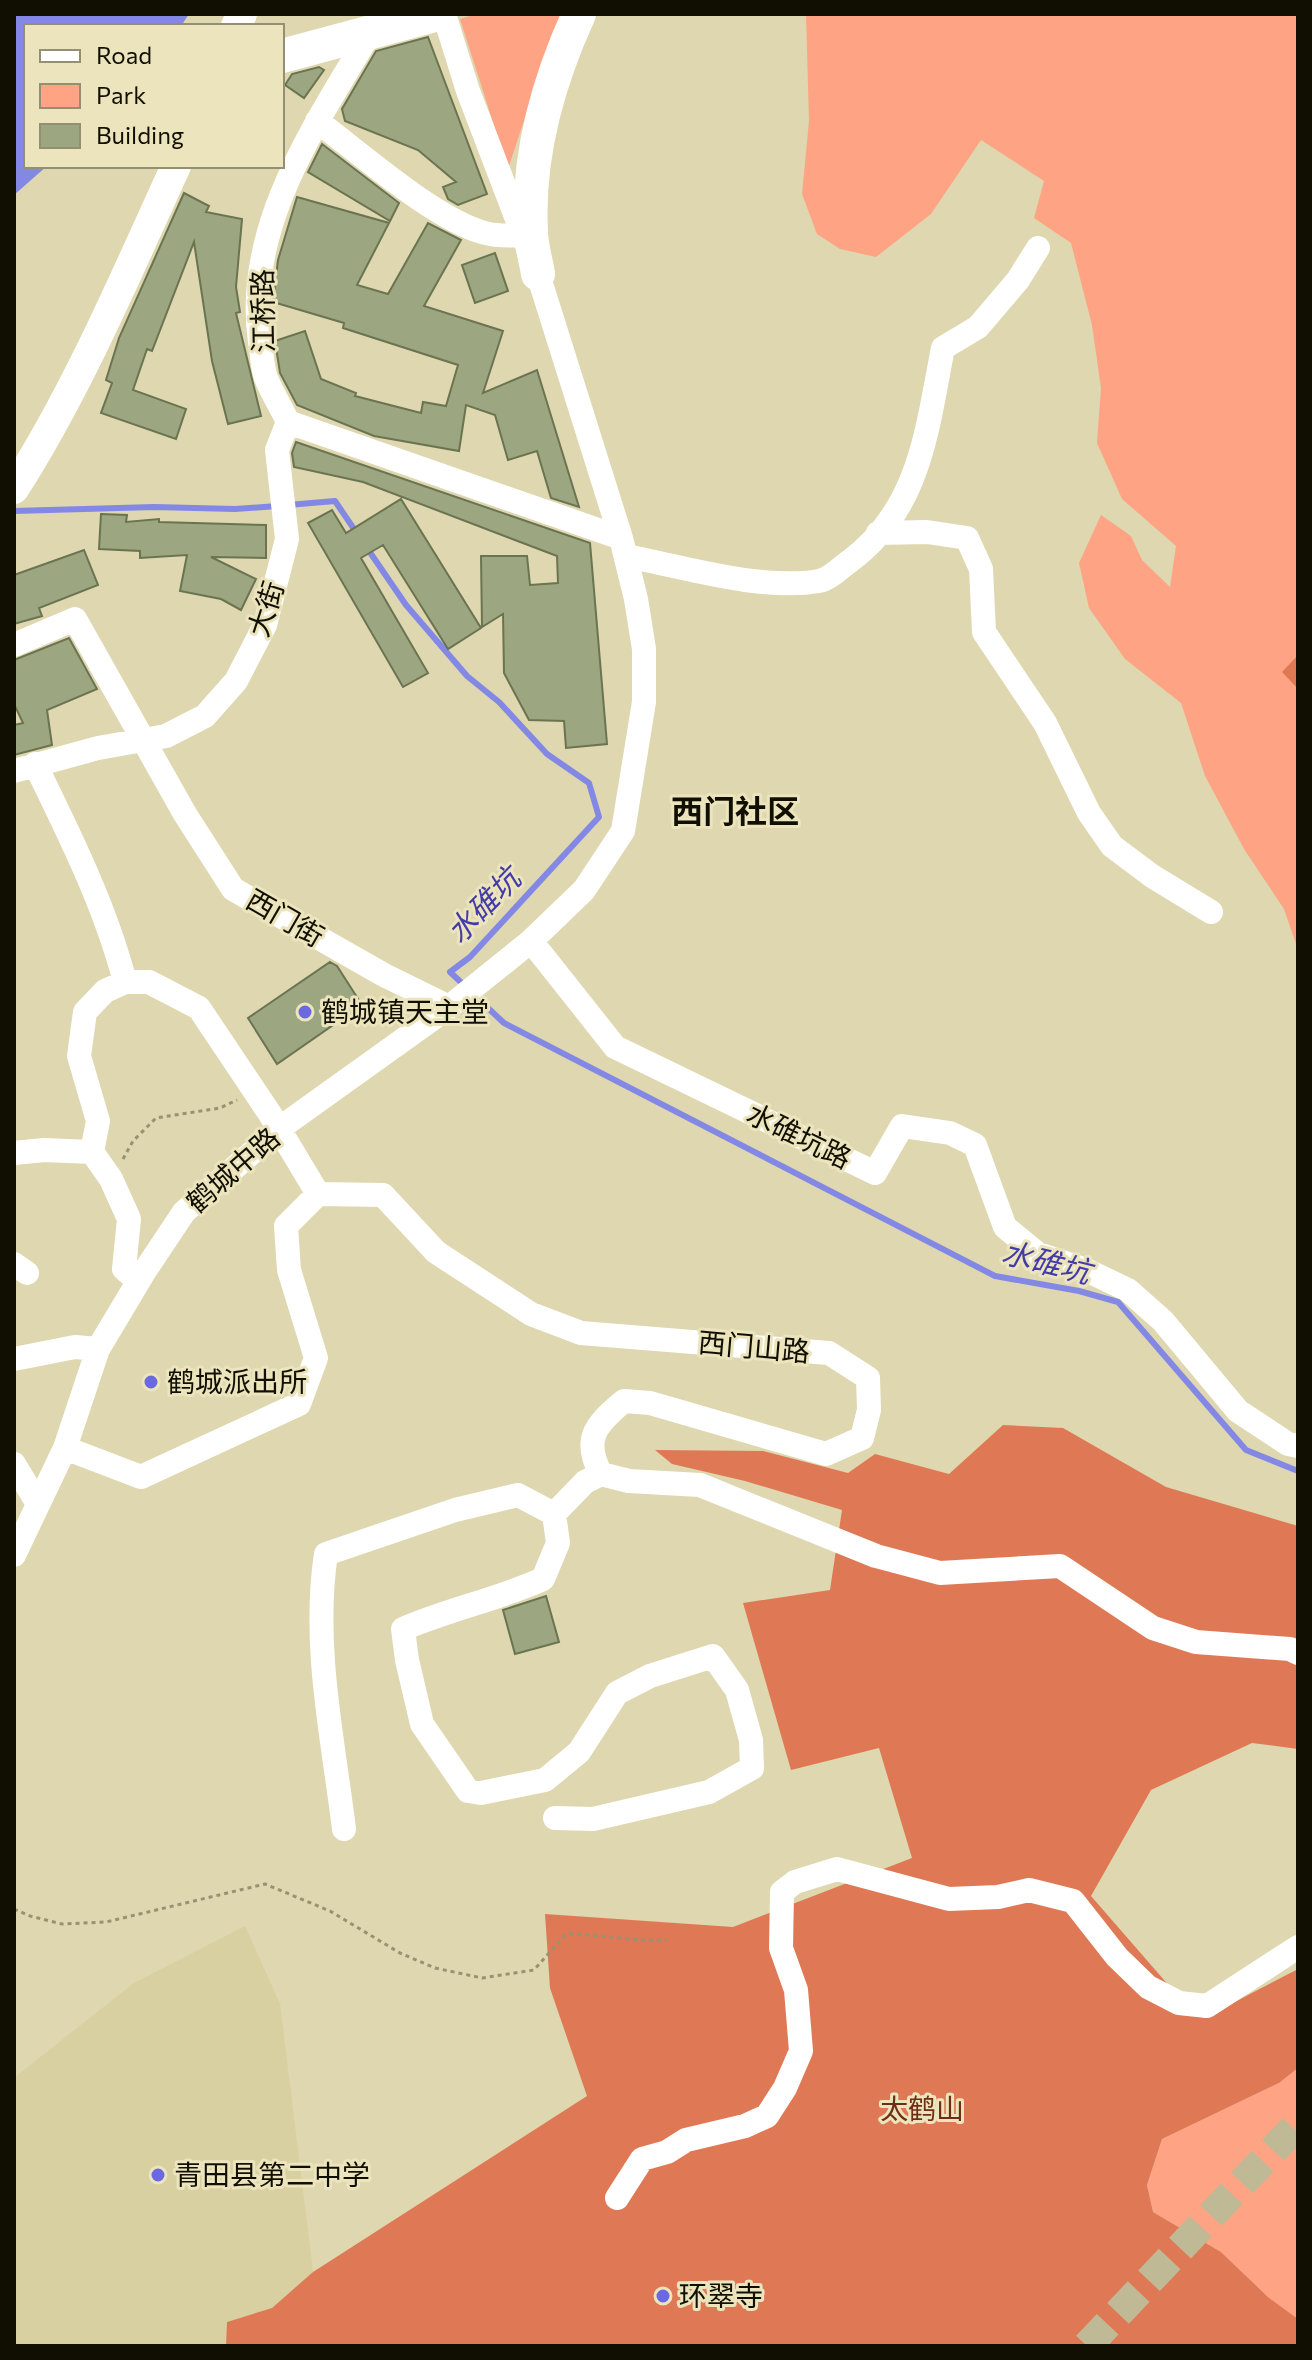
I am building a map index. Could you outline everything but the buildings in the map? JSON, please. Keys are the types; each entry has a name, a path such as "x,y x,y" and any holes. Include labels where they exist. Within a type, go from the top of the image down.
{"highway":[{"path":"284,55 441,14"},
{"path":"538,274 531,233 533,170 546,102 559,57 579,14"}],"main road":[{"path":"14,489 53,425 175,168"}],"street":[{"name":"江桥路","path":"288,422 265,376 258,326 260,263 280,198 317,121 381,14"},
{"name":"鹤城中路","path":"14,1555 65,1448 98,1349 184,1212 280,1128 454,1003 531,941 584,890 623,831 644,702 644,649 636,599 624,547 538,274 441,14"},
{"path":"317,121 417,196 449,216 482,233 522,235"},
{"path":"288,422 624,547 774,584 823,580 864,550 900,506 918,468 943,348 978,327 1018,280 1038,248"},
{"name":"大街","path":"24,767 98,748 166,736 205,716 236,681 265,625 287,539 277,450 288,422"},
{"path":"878,533 927,532 967,538 981,569 984,632 1045,723 1089,813 1112,846 1152,876 1211,912"},
{"name":"西门街","path":"14,645 75,619 185,814 233,889 384,975 454,1003"},
{"path":"24,767 76,849 115,942 125,982"},
{"name":"水碓坑路","path":"531,941 615,1047 875,1173 902,1126 950,1133 975,1145 1005,1227 1038,1254 1086,1270 1128,1290 1163,1321 1238,1411 1288,1444 1298,1446"},
{"path":"65,1448 141,1477 299,1404 316,1358 289,1270 286,1226 318,1194 270,1114 199,1008 149,982 125,982 105,991 85,1012 79,1056 98,1121 92,1152 111,1179 129,1219 124,1269 138,1281"},
{"path":"14,1153 44,1150 92,1152"},
{"name":"西门山路","path":"318,1194 383,1195 436,1252 531,1314 581,1333 829,1353 868,1378 869,1410 862,1438 826,1454 650,1403 624,1401 599,1421 591,1445 601,1474"},
{"path":"14,1359 75,1347 98,1349"},
{"path":"14,1464 38,1504"},
{"path":"554,1514 585,1482 601,1474 629,1481 700,1485 876,1556 940,1573 1060,1566 1153,1628 1196,1642 1290,1649 1298,1653"},
{"path":"344,1829 322,1648 326,1554 455,1510 518,1495 554,1514"},
{"path":"554,1514 558,1543 543,1579 502,1597 434,1616 403,1629 422,1724 468,1791 481,1793 545,1780 579,1752 617,1693 650,1676 713,1656 737,1690 751,1740 752,1768 709,1792 593,1819 555,1818"},
{"path":"617,2198 642,2159 667,2152 694,2137 745,2126 767,2116 785,2088 801,2051 796,1990 781,1948 782,1892 795,1882 837,1869 949,1899 998,1897 1029,1890 1073,1901 1117,1957 1148,1987 1179,2003 1207,2006 1298,1947"}],"path":[{"path":"111,1179 133,1141 156,1118 220,1108 255,1092"},
{"path":"14,1909 62,1924 106,1922 265,1884 330,1911 400,1953 435,1968 482,1978 534,1970 566,1934 599,1934 642,1942 667,1940"}],"shaded area":[{"name":"青田县第二中学","path":"245,1926 280,2004 313,2272 272,2308 227,2322 226,2346 14,2346 14,2078 134,1983"}],"green space":[{"path":"476,14 566,14 551,39 508,169 460,19"},
{"path":"806,14 1298,14 1298,655 1283,672 1298,689 1298,950 1284,909 1244,849 1205,776 1181,703 1125,659 1089,608 1079,563 1101,515 1131,536 1142,560 1170,587 1176,546 1122,499 1097,443 1101,388 1092,325 1071,243 1034,218 1044,181 981,140 931,214 876,257 840,249 817,234 802,194 809,121"},
{"path":"1298,655 1298,689 1282,672"},
{"name":"太鹤山","path":"1003,1425 1063,1428 1166,1487 1298,1526 1298,1749 1252,1743 1151,1790 1091,1896 1171,1988 1204,2018 1298,1969 1298,2068 1279,2083 1162,2139 1147,2185 1153,2212 1221,2252 1268,2297 1298,2319 1298,2346 226,2346 227,2322 272,2308 313,2272 587,2096 550,1988 545,1914 733,1927 912,1858 879,1748 791,1770 743,1603 830,1590 842,1510 745,1481 672,1464 655,1450 763,1451 848,1473 875,1454 949,1474"},
{"path":"1298,2068 1298,2319 1268,2297 1221,2252 1153,2212 1147,2185 1162,2139 1279,2083"}],"water":[{"path":"14,14 189,14 182,24 24,24 24,168 45,168 14,195"}],"waterway":[{"name":"水碓坑","path":"288,505 335,501 356,532"},
{"name":"水碓坑","path":"14,511 277,506"},
{"name":"水碓坑","path":"367,548 406,605 467,676 499,702 547,754 589,783 599,817 470,957 450,972 465,986"},
{"name":"水碓坑","path":"473,994 504,1023 995,1276 1079,1291 1118,1302 1246,1450 1298,1471"}],"tunnel":[{"path":"1087,2346 1298,2124"}],"place":[{"name":"鹤城镇天主堂","path":"305,1012"},
{"name":"鹤城派出所","path":"151,1382"},
{"name":"青田县第二中学","path":"158,2175"},
{"name":"环翠寺","path":"663,2296"}],"district":[{"name":"西门社区","path":"735,812"}]}
